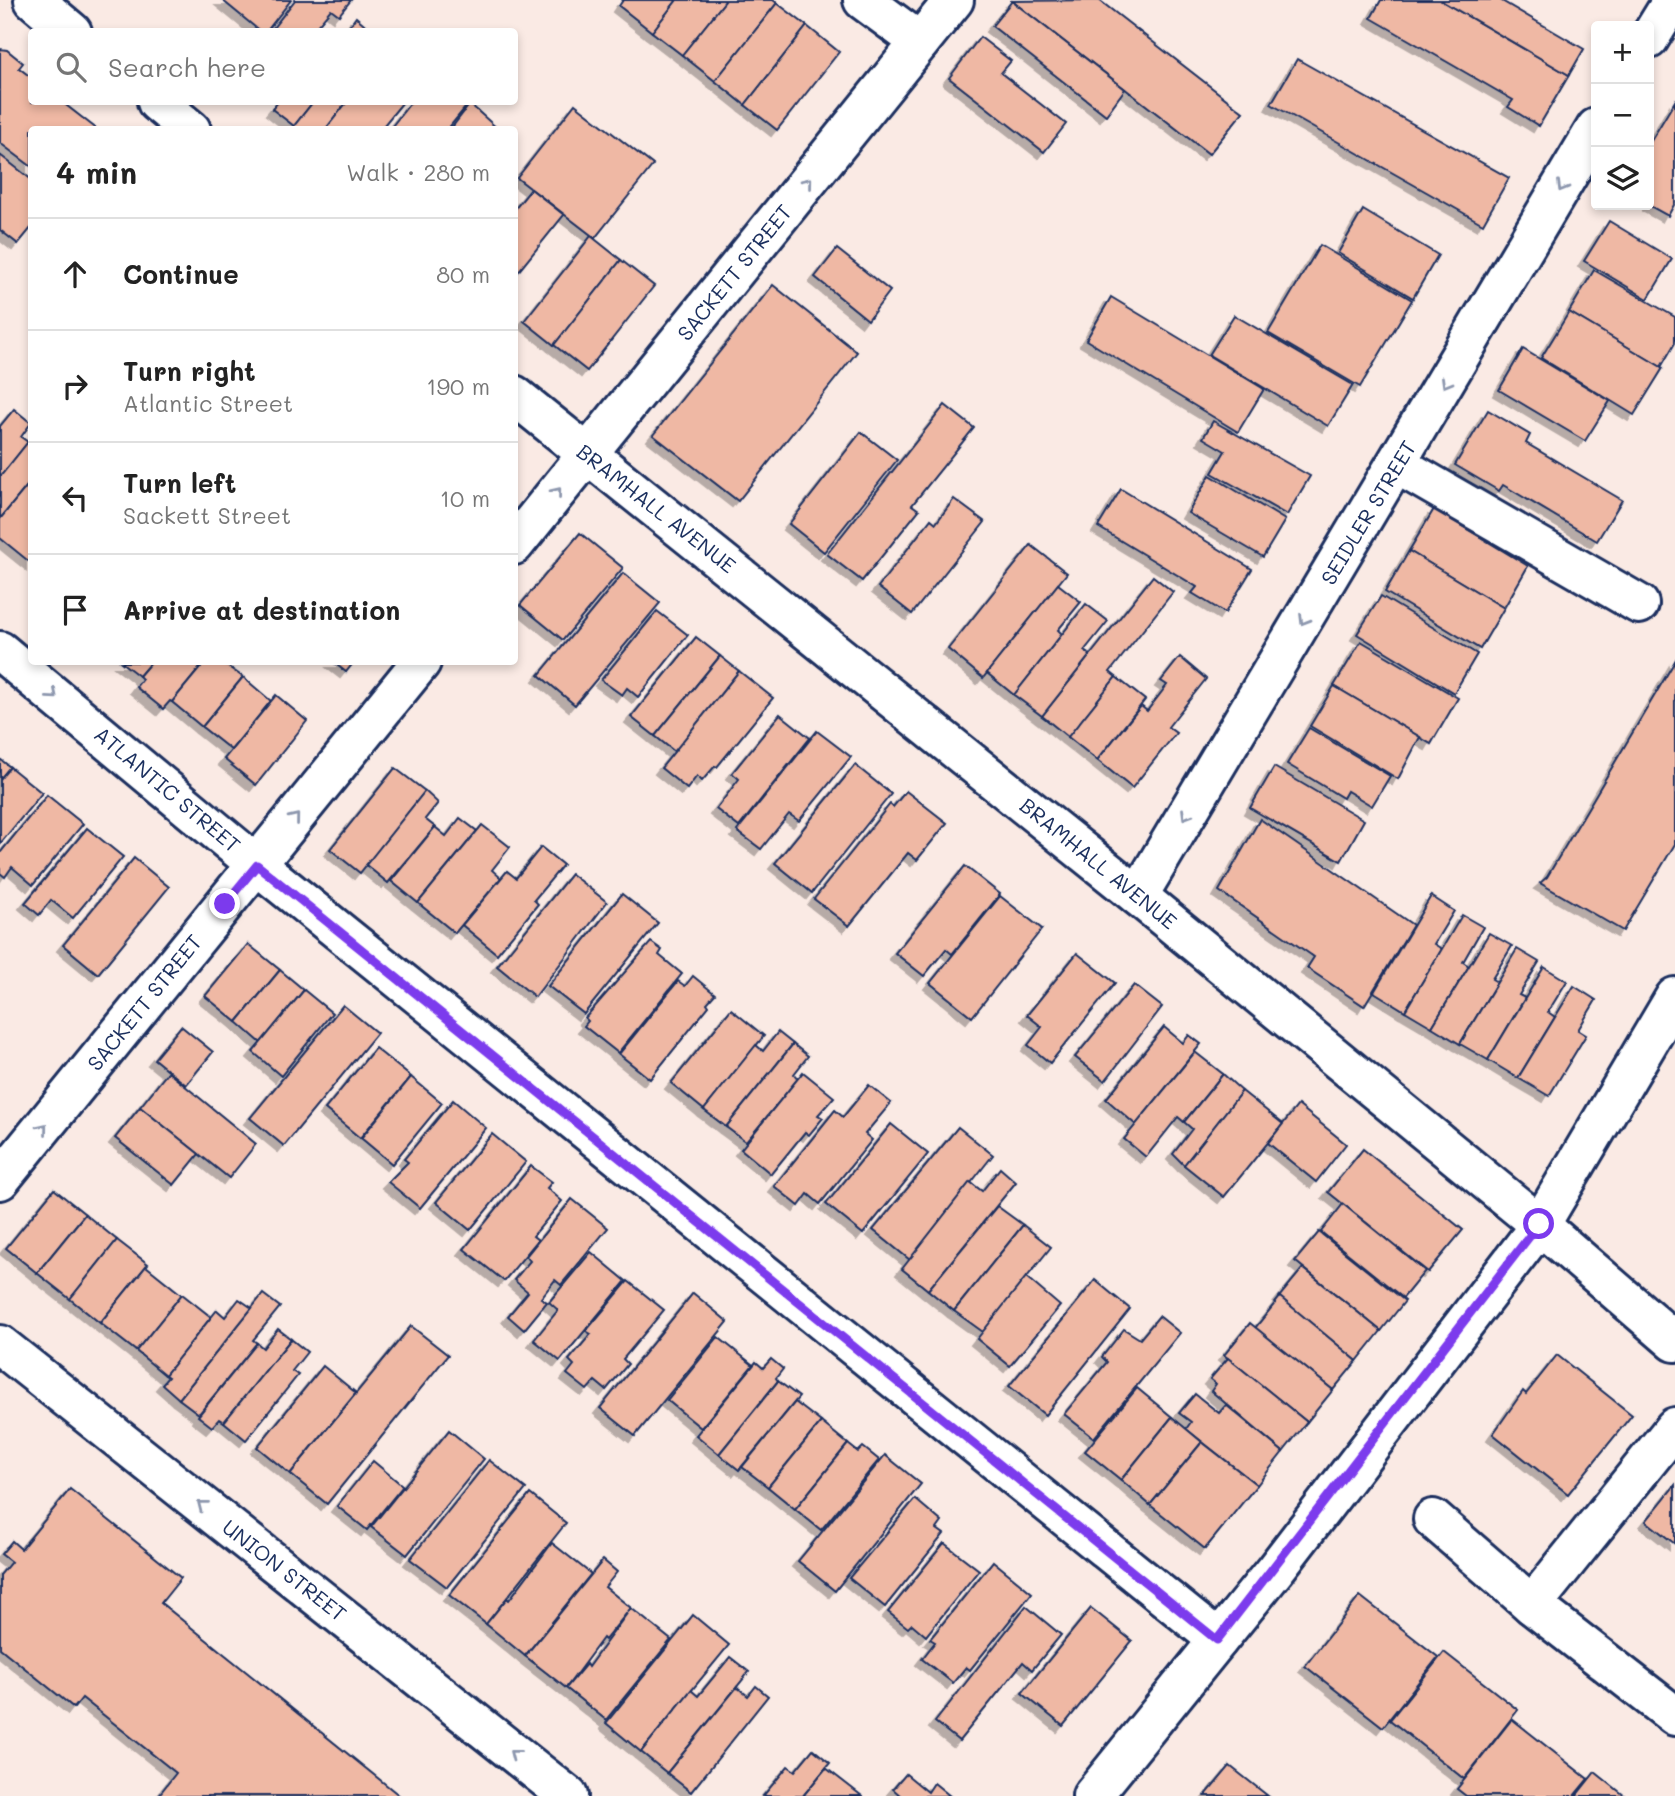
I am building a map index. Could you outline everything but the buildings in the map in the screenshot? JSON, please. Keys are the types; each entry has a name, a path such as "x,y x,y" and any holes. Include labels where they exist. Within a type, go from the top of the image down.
{"street":[{"path":"34,0 67,28"},
{"path":"863,0 920,42"},
{"name":"SACKETT STREET","path":"518,540 954,0"},
{"path":"1654,31 1673,1"},
{"path":"161,105 186,126"},
{"name":"SEIDLER STREET","path":"1138,896 1398,465 1591,137"},
{"name":"BRAMHALL AVENUE","path":"518,398 1138,896 1539,1224 1675,1342"},
{"path":"1398,465 1639,604"},
{"name":"ATLANTIC STREET","path":"0,651 257,865 1217,1640"},
{"name":"SACKETT STREET","path":"0,1180 419,665"},
{"path":"1092,1796 1217,1640 1539,1224 1675,997"},
{"name":"UNION STREET","path":"0,1345 568,1796"},
{"path":"1532,1605 1675,1427"},
{"path":"1433,1519 1532,1605 1675,1716"}],"route":[{"path":"225,904 257,865 1217,1640 1275,1570 1539,1224"}]}
